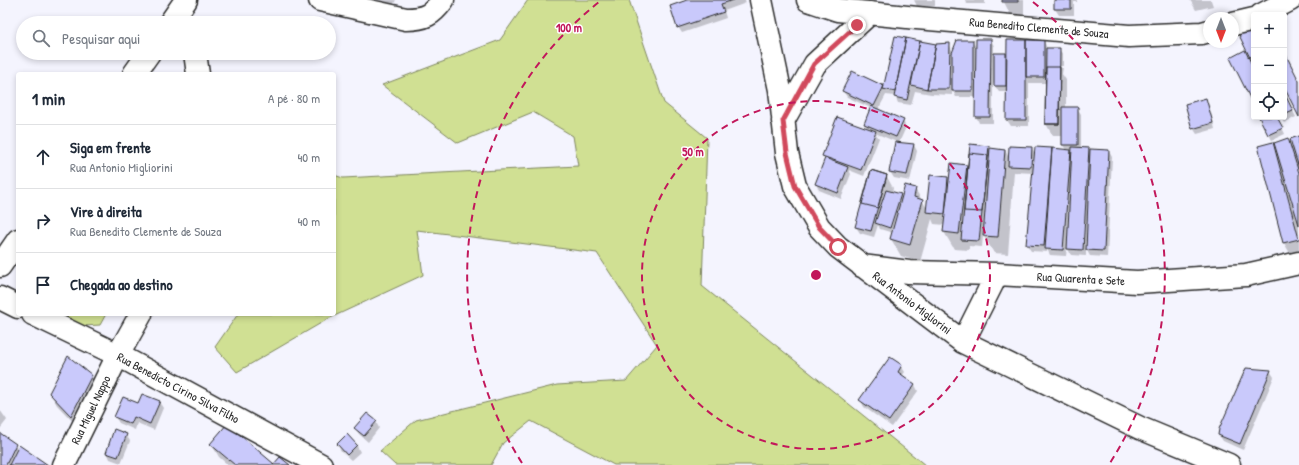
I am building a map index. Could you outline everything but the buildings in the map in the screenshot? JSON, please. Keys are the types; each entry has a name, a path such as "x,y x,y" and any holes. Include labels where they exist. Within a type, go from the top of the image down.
{"street":[{"path":"175,16 187,0"},
{"path":"187,0 190,16"},
{"path":"320,0 406,19 420,19 435,11 443,0"},
{"name":"Rua Antonio Migliorini","path":"761,0 780,90 787,153 795,186 819,227 838,247 963,342 1140,428 1229,465"},
{"name":"Rua Benedito Clemente de Souza","path":"808,0 838,10 1129,36 1203,32"},
{"path":"1268,12 1290,0"},
{"path":"783,121 814,64 870,13"},
{"path":"1239,23 1251,20"},
{"path":"135,72 144,60"},
{"path":"196,60 198,72"},
{"path":"0,266 16,243"},
{"name":"Rua Quarenta e Sete","path":"862,266 909,272 997,274 1137,282 1246,275 1299,263"},
{"path":"963,342 997,274"},
{"path":"0,298 16,305"},
{"name":"Rua Benedicto Cirino Silva Filho","path":"37,316 118,355 321,465"},
{"name":"Rua Miguel Nappo","path":"64,465 118,355 140,316"}],"green space":[{"path":"528,0 629,0 664,103 707,138 702,286 925,465 614,465 531,421 503,443 491,465 395,465 380,451 416,420 557,385 626,381 657,345 597,253 417,230 423,275 336,315 336,176 343,178 578,166 573,136 533,112 458,143 382,85 500,40"},
{"path":"65,316 105,316 100,325 83,326"},
{"path":"237,316 334,316 237,372 215,347"}],"route":[{"path":"838,247 819,227 795,186 787,153 783,121 814,64 857,25"}]}
